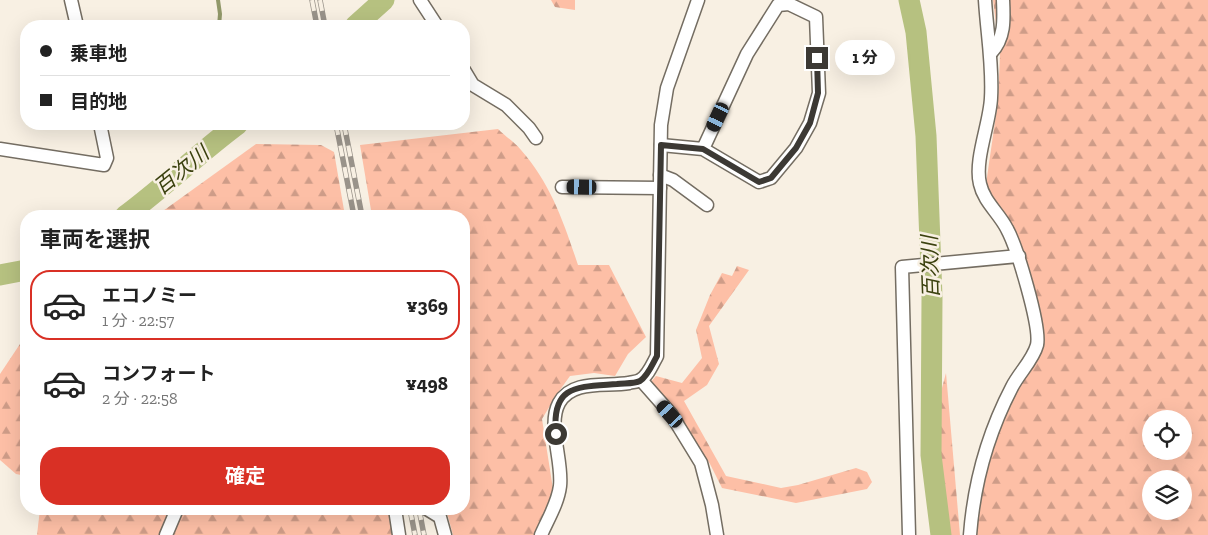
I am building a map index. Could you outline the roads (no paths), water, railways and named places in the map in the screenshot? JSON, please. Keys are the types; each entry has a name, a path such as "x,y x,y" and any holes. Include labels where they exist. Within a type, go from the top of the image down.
{"street":[{"path":"71,0 76,20"},
{"path":"420,0 433,20"},
{"path":"541,535 558,499 560,484 554,417 559,403 568,392 581,387 641,380 657,356 661,125 667,88 698,0"},
{"path":"970,535 972,506 981,466 991,434 1012,386 1037,345 1038,330 1018,256 1006,227 992,209 980,184 979,167 991,100 991,53 985,0"},
{"path":"991,53 998,46 1002,38 1003,0"},
{"path":"661,145 703,149 759,182 771,178 796,148 810,123 818,93 816,17 789,4 778,5 747,54 703,149"},
{"path":"470,80 473,85 506,105 529,128 536,138"},
{"path":"0,149 104,166 108,158 101,130"},
{"path":"562,187 673,180 707,206"},
{"path":"909,535 902,267 1018,256"},
{"path":"641,380 670,414 701,462 712,505 717,535"},
{"path":"166,535 174,515"},
{"path":"396,515 399,535"},
{"path":"440,515 445,535"}],"waterway":[{"path":"218,0 220,20"},
{"name":"百次川","path":"362,20 384,0"},
{"name":"百次川","path":"909,0 916,32 926,136 932,297 931,455 941,535"},
{"name":"百次川","path":"133,210 230,130"},
{"name":"百次川","path":"0,275 20,271"}],"railway":[{"path":"312,0 316,20"},
{"path":"320,0 324,20"},
{"path":"337,130 353,210"},
{"path":"345,130 361,210"},
{"path":"411,515 415,535"},
{"path":"420,515 424,535"}]}
